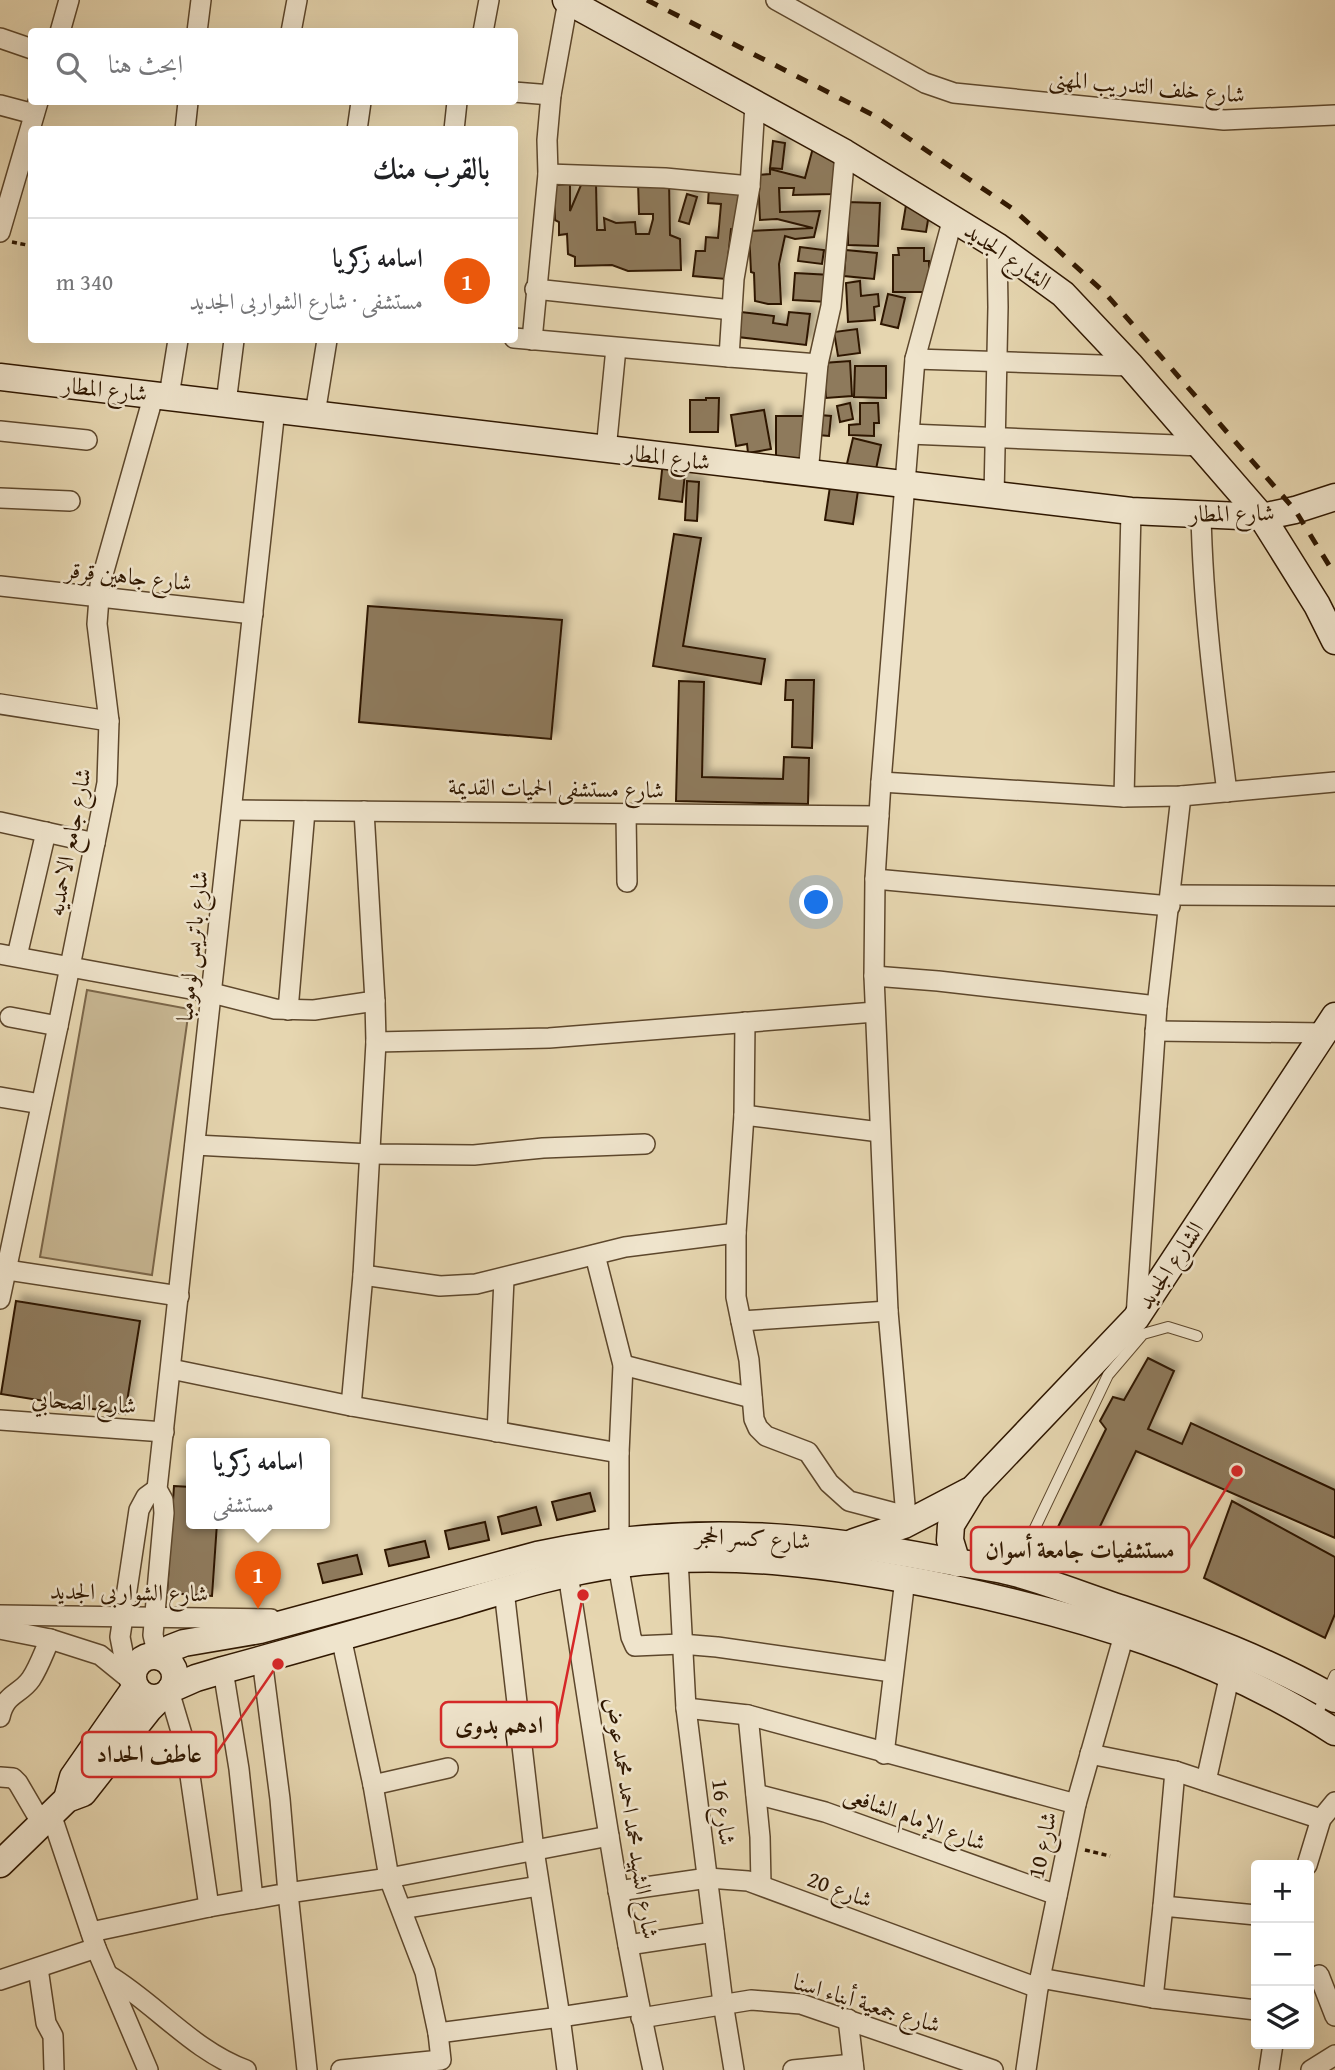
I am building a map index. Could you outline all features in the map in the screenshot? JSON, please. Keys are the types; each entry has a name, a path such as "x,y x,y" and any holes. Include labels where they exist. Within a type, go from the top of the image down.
{"street":[{"path":"61,28 69,0"},
{"path":"198,28 201,0"},
{"path":"292,28 297,0"},
{"path":"484,28 489,0"},
{"path":"567,0 551,95 547,140 548,174 535,289 523,339 818,364"},
{"name":"الشارع الجديد","path":"567,0 845,153 997,246 1063,294 1082,311 1262,517 1326,600 1335,641"},
{"name":"شارع خلف التدريب المهنى","path":"776,0 925,83 954,93 1224,120 1335,115"},
{"path":"0,38 28,48"},
{"path":"518,92 551,95"},
{"path":"729,357 734,279 750,186 755,104"},
{"path":"0,105 36,108 30,126"},
{"path":"185,126 188,105"},
{"path":"358,126 361,105"},
{"path":"454,126 457,105"},
{"path":"0,232 4,203 28,132"},
{"path":"808,474 818,364 831,306 845,153"},
{"path":"548,174 665,178 750,186"},
{"path":"745,1022 736,1297 749,1360 754,1419 766,1436 808,1452 823,1476 849,1501 912,1517 888,1311 875,1012 875,879 915,359 953,218"},
{"path":"994,496 997,246"},
{"path":"535,289 732,310"},
{"name":"شارع جامع الاحمديه","path":"0,1299 3,1270 58,1026 107,783 109,721 98,637 98,597 103,573 177,343"},
{"path":"226,403 234,343"},
{"path":"315,414 327,343"},
{"path":"606,450 616,348"},
{"path":"915,359 1131,366"},
{"name":"شارع المطار","path":"0,377 1131,512 1262,517 1335,497"},
{"name":"شارع باتريس لومومبا","path":"159,1656 153,1636 164,1513 163,1500 157,1489 275,409"},
{"path":"0,432 87,440"},
{"path":"909,433 1201,446"},
{"path":"0,498 70,501"},
{"path":"1124,797 1131,512"},
{"path":"1201,514 1202,580 1207,636 1227,792"},
{"name":"شارع جاهين قرقر","path":"0,586 253,614"},
{"path":"0,704 109,721"},
{"path":"881,782 1124,797 1181,796 1335,782"},
{"path":"1136,1318 1157,1006 1181,796"},
{"name":"شارع مستشفى الحميات القديمة","path":"232,810 879,816"},
{"path":"288,1010 305,810"},
{"path":"351,1406 363,1275 376,1042 364,811"},
{"path":"626,814 627,882"},
{"path":"0,822 95,843"},
{"path":"46,832 9,955 288,1010 314,1010 375,1001"},
{"path":"875,879 1170,900 1335,896"},
{"path":"874,976 1157,1006"},
{"path":"376,1042 549,1038 875,1012"},
{"path":"10,1017 58,1026"},
{"path":"1155,1031 1330,1024"},
{"name":"الشارع الجديد","path":"957,1563 950,1540 951,1525 973,1489 1136,1318 1330,1024"},
{"path":"0,1097 41,1104"},
{"path":"744,1115 880,1132"},
{"path":"195,1145 371,1154 474,1154 645,1144"},
{"path":"363,1275 440,1286 476,1284 625,1247 736,1233"},
{"path":"595,1255 623,1365 619,1453 619,1552 631,1637 635,1646 681,1644 717,1647 892,1672"},
{"path":"3,1270 179,1296"},
{"path":"497,1433 503,1279"},
{"path":"741,1321 888,1311"},
{"path":"623,1365 752,1398"},
{"path":"171,1369 351,1406 619,1453"},
{"name":"شارع الصحابي","path":"0,1420 164,1432"},
{"name":"شارع باتريس لومومبا","path":"133,1680 121,1650 122,1617 139,1510 146,1497 157,1489"},
{"name":"الشارع الجديد","path":"848,1544 888,1531 973,1489"},
{"name":"شارع كسر الحجر","path":"167,1692 196,1678 222,1670 568,1574 619,1552 679,1535 740,1534 848,1544 1013,1573 1197,1634 1332,1689"},
{"name":"شارع كسر الحجر","path":"159,1656 184,1643 237,1636 537,1555 619,1552 678,1559 735,1558 792,1562 905,1579 1052,1612 1178,1653 1230,1674 1330,1728"},
{"name":"شارع 16","path":"678,1559 686,1708 734,2070"},
{"name":"شارع الشهيد محمد احمد محمد عوض","path":"568,1574 608,1836 653,2070"},
{"path":"884,1754 905,1579"},
{"path":"504,1590 534,1850 567,2070"},
{"name":"شارع الشواربى الجديد","path":"0,1615 300,1620"},
{"name":"شارع الشواربى الجديد","path":"0,1629 50,1639 100,1655 133,1680"},
{"name":"شارع 10","path":"1026,2070 1039,1983 1076,1804 1124,1635"},
{"path":"341,1637 390,1878 425,1972 438,2033 441,2065 341,2070"},
{"path":"0,1717 2,1707 32,1678 50,1639"},
{"path":"0,1864 54,1812 87,1788 149,1709 167,1692 174,1683 174,1670 166,1660 152,1656 140,1660 133,1680 54,1812"},
{"path":"262,1660 280,1799 307,2070"},
{"path":"222,1670 239,1769 253,1899"},
{"path":"1206,1781 1230,1674"},
{"path":"133,1680 146,1697 167,1692"},
{"path":"167,1692 186,1748 209,1907"},
{"path":"686,1708 748,1715 1076,1804"},
{"path":"748,1715 761,1885"},
{"path":"1090,1754 1175,1771 1321,1819"},
{"path":"373,1785 448,1768"},
{"path":"1153,1998 1175,1771"},
{"path":"0,1777 13,1777 54,1812 94,1940 148,2070"},
{"name":"شارع الإمام الشافعى","path":"755,1794 825,1812 1057,1895"},
{"path":"1309,1860 1321,1819 1335,1802"},
{"path":"0,1980 38,1968 94,1940 209,1907 390,1878 608,1836"},
{"name":"شارع 20","path":"618,1891 708,1878 734,1879 761,1885 1039,1983 1251,2009"},
{"path":"402,1909 539,1886"},
{"path":"1163,1906 1251,1915"},
{"path":"628,1945 714,1933"},
{"path":"38,1968 46,2022 53,2036 54,2070"},
{"path":"108,1975 149,2003 208,2050 246,2070"},
{"path":"1319,1975 1335,2016"},
{"name":"شارع جمعية أبناء اسنا","path":"438,2033 560,2017 776,2001 801,2004 993,2070"},
{"path":"793,2070 854,2067 848,2019"},
{"path":"932,2049 935,2070"},
{"path":"1269,2070 1272,2049"},
{"path":"1311,2070 1335,2056"}],"lane":[{"path":"1013,1573 1108,1375 1143,1334 1168,1327 1197,1336"},
{"path":"1330,1728 1332,1689"}],"path":[{"path":"1068,1847 1110,1856"}],"shaded area":[{"path":"87,990 189,1009 152,1275 40,1257"}],"building":[{"path":"773,141 785,143 782,169 770,168"},
{"path":"814,144 842,158 833,194 793,195 794,188 779,188 780,212 820,211 814,237 795,239 785,236 779,264 781,304 755,301 749,231 813,228 777,219 760,220 758,175 770,174 770,169 805,178"},
{"path":"669,181 670,235 680,239 681,270 628,271 612,265 575,266 575,257 568,254 567,234 559,235 559,222 555,220 554,185 570,184 570,211 581,185 596,184 597,230 605,230 604,218 616,223 635,222 636,234 649,234 653,214 639,214 638,182"},
{"path":"709,187 744,190 740,230 731,229 726,279 693,276 696,251 705,251 706,237 718,238 721,204 708,203"},
{"path":"687,194 697,197 689,224 679,221"},
{"path":"846,202 880,203 878,246 848,245 848,229 845,229"},
{"path":"906,205 930,208 926,232 902,229"},
{"path":"800,247 824,250 822,264 798,261"},
{"path":"898,248 924,248 924,261 929,261 929,292 893,292 893,255 899,255"},
{"path":"846,250 877,253 874,279 844,276"},
{"path":"795,273 831,275 828,302 793,300"},
{"path":"860,281 861,296 878,294 879,306 874,307 875,320 848,322 846,283"},
{"path":"888,294 905,298 898,328 881,324"},
{"path":"741,312 774,316 773,323 787,325 789,312 810,314 806,345 738,337"},
{"path":"857,329 860,353 838,356 834,332"},
{"path":"850,361 852,396 826,398 823,363"},
{"path":"855,366 886,366 886,398 854,397"},
{"path":"719,398 718,432 690,432 690,400"},
{"path":"850,403 853,419 840,422 837,406"},
{"path":"860,403 878,403 879,423 874,423 874,436 849,435 849,425 860,424"},
{"path":"764,410 771,449 748,453 747,444 736,446 731,415"},
{"path":"820,415 831,416 829,436 818,435"},
{"path":"776,416 806,416 806,458 776,458"},
{"path":"853,438 881,445 875,474 846,468"},
{"path":"663,461 686,463 682,502 659,499"},
{"path":"831,480 859,484 853,524 825,520"},
{"path":"687,481 699,482 697,521 685,520"},
{"path":"674,534 701,538 683,646 765,659 761,684 653,666"},
{"path":"368,606 562,620 551,739 359,722"},
{"path":"786,680 814,680 812,748 792,747 793,700 785,700"},
{"path":"679,681 704,682 702,777 783,779 784,757 809,758 808,804 676,801"},
{"path":"16,1301 140,1321 125,1414 1,1394"},
{"path":"1148,1358 1174,1371 1148,1429 1182,1444 1191,1423 1335,1490 1335,1538 1136,1451 1093,1541 1084,1548 1062,1537 1057,1529 1106,1429 1100,1421 1113,1397 1124,1400"},
{"path":"174,1486 186,1487 186,1529 217,1529 212,1596 167,1593"},
{"path":"590,1493 595,1511 557,1520 552,1502"},
{"path":"1232,1501 1335,1557 1335,1614 1325,1638 1204,1578"},
{"path":"536,1507 541,1525 502,1534 498,1517"},
{"path":"485,1522 489,1540 449,1549 445,1531"},
{"path":"425,1541 429,1557 389,1566 385,1550"},
{"path":"357,1555 362,1574 323,1583 318,1564"}],"railway":[{"path":"647,0 877,117 1013,209 1105,293 1157,352 1295,510 1335,575"}],"place":[{"name":"مستشفيات جامعة أسوان","path":"1237,1471"},
{"name":"ادهم بدوى","path":"583,1595"},
{"name":"اسامه زكريا","path":"258,1609"},
{"name":"عاطف الحداد","path":"278,1664"}]}
